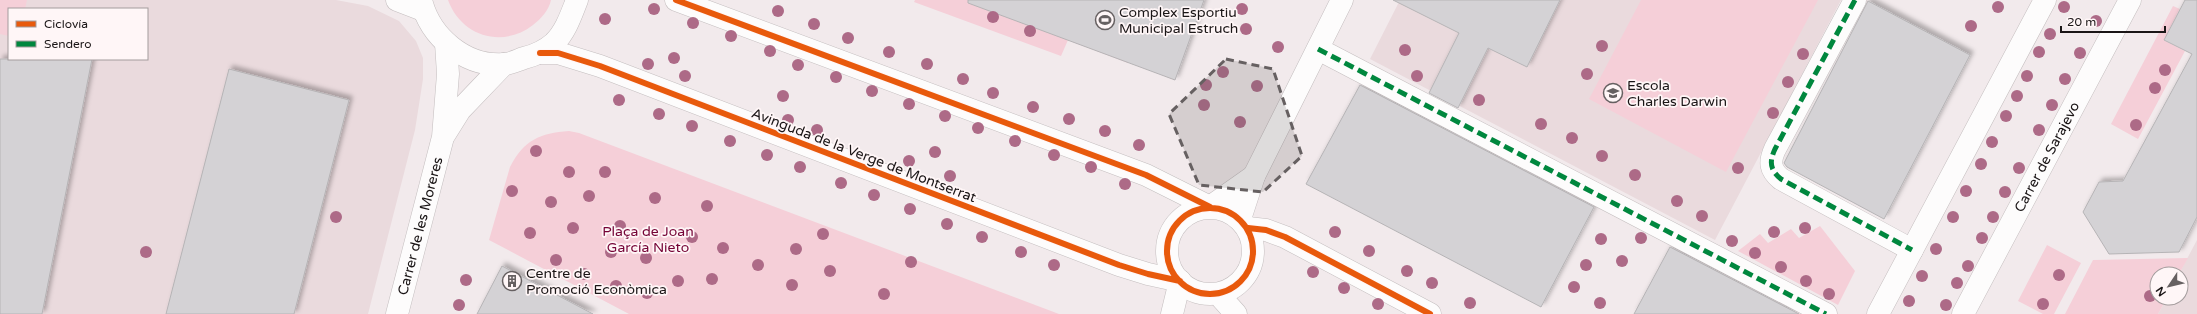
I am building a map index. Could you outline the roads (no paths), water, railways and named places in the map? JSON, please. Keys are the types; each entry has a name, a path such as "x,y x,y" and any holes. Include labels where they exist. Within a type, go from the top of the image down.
{"street":[{"path":"397,0 422,5 432,27 461,55 477,60 504,64 540,53 554,42 565,28 577,0"},
{"path":"676,0 1146,175 1210,208"},
{"path":"1186,314 1211,294 1231,289 1242,281 1248,272 1254,256 1253,242 1244,224 1254,176 1342,0"},
{"path":"1855,0 1775,149 1772,157 1772,168 1773,172 1781,179 1912,250"},
{"path":"1878,314 2045,0"},
{"name":"Carrer de Sarajevo","path":"1963,314 2130,0"},
{"name":"Carrer de les Moreres","path":"397,314 443,137 448,74 446,42"},
{"path":"1318,49 1826,314"},
{"name":"Avinguda de la Verge de Montserrat","path":"540,53 558,53 600,66 1119,265 1148,274 1180,281"},
{"name":"Carrer de les Moreres","path":"443,137 460,110 504,64"},
{"path":"1210,208 1254,176"},
{"path":"1236,314 1211,294 1191,290 1180,281 1171,269 1167,255 1168,241 1174,227 1184,217 1196,210 1210,208 1225,210 1244,224 1285,236 1430,314"},
{"path":"1172,314 1180,281"}],"place":[{"name":"Complex Esportiu Municipal Estruch","path":"1105,20"},
{"name":"Escola Charles Darwin","path":"1613,93"},
{"name":"Centre de Promoció Econòmica","path":"512,281"}],"park label":[{"name":"Plaça de Joan García Nieto","path":"648,240"}]}
